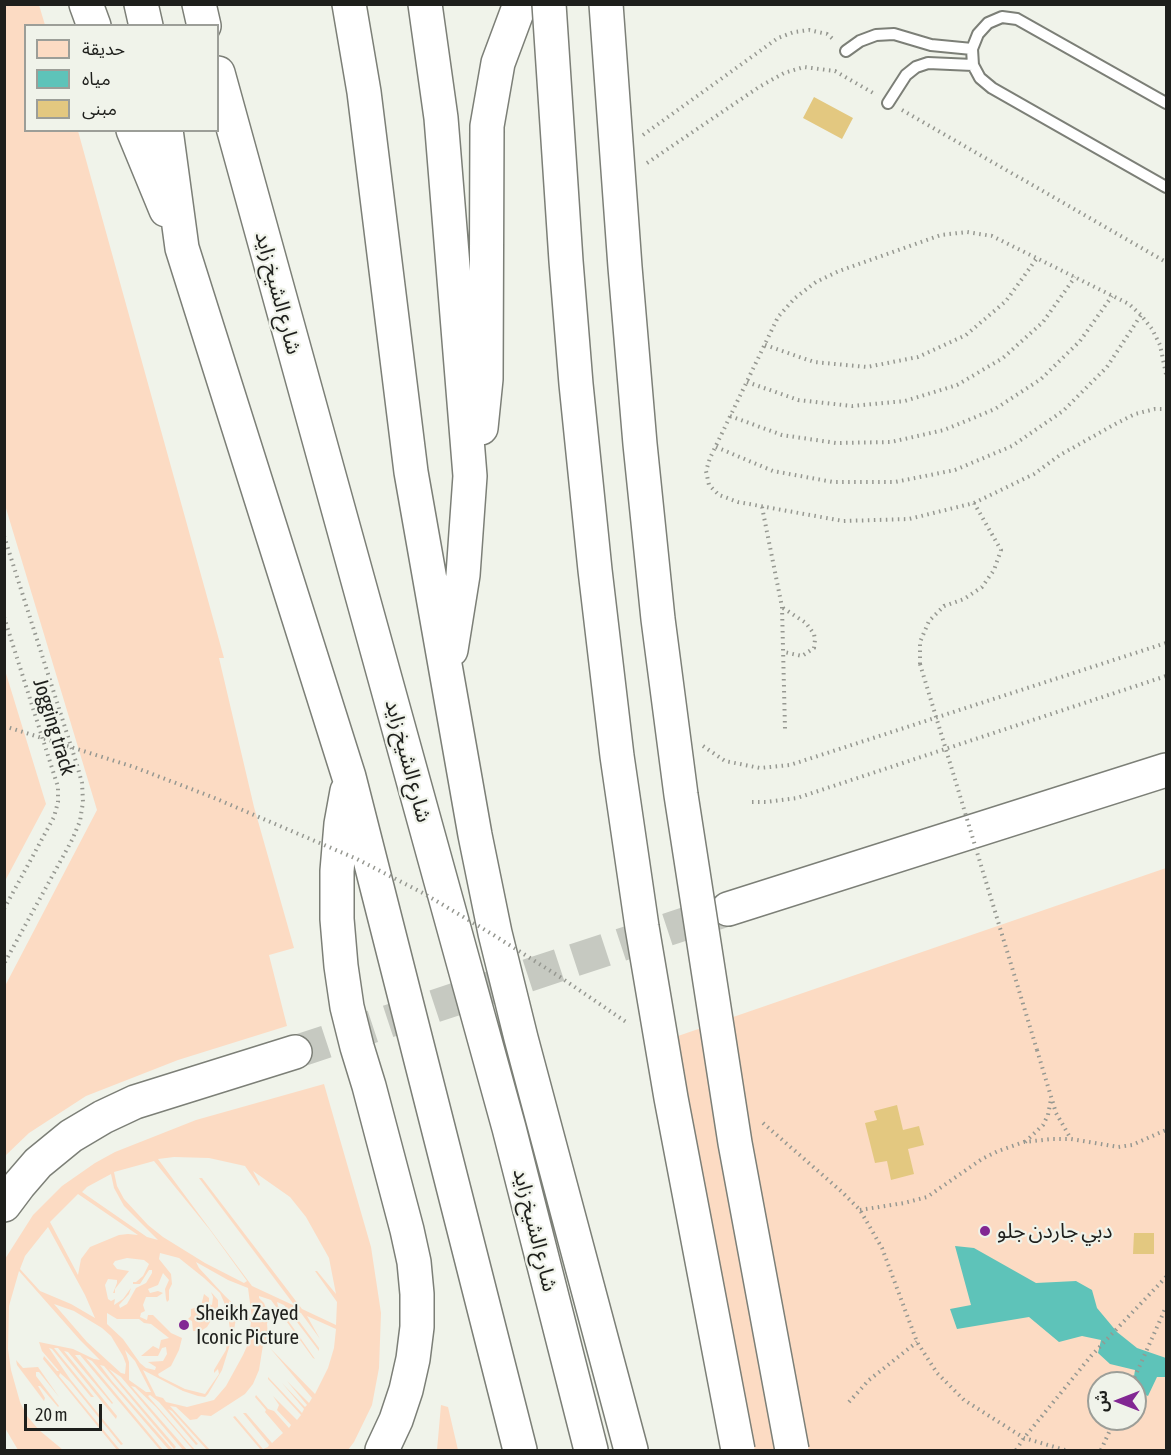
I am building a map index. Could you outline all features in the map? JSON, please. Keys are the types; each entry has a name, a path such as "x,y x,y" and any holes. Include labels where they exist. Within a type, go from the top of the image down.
{"highway":[{"path":"86,4 93,24"},
{"path":"141,4 146,24"},
{"path":"199,4 204,24"},
{"path":"349,4 364,92 411,472 475,835 495,933 521,1038 631,1450"},
{"path":"425,4 441,118 470,476 463,575 447,672"},
{"path":"470,476 479,444 486,379 487,126 498,63 520,4"},
{"path":"549,4 576,384 617,756 642,927 671,1098 738,1450"},
{"path":"606,4 625,267 658,620 698,909 735,1143 792,1450"},
{"name":"شارع الشيخ زايد","path":"219,77 509,1128 591,1450"},
{"path":"134,132 182,248 349,777 520,1450"},
{"path":"166,132 182,248"},
{"path":"728,909 1167,770"},
{"path":"349,777 341,824 337,871 340,966 357,1047 407,1230 414,1262 417,1294 417,1327 411,1369 396,1420 382,1450"},
{"path":"4,1205 38,1163 70,1136 103,1117 135,1102 295,1052"}],"lane":[{"path":"1167,103 1017,19 1002,17 988,23 978,34 972,49 974,65 980,78 992,88 1167,187"},
{"path":"846,51 860,41 876,35 894,34 931,45 972,49"},
{"path":"888,103 906,75 916,67 928,63 974,65"}],"path":[{"path":"638,140 778,38 794,32 809,30 827,34 846,51"},
{"path":"644,166 759,87 784,73 804,67 835,70 888,103 1167,262"},
{"path":"1167,374 1160,345 1152,329 1128,304 992,236 966,232 941,235 839,270 816,282 795,298 778,317 706,471 710,485 718,495 762,507 843,521 909,519 974,503 1034,474 1070,449 1117,423 1136,414 1155,409 1167,409"},
{"path":"765,345 814,362 867,367 918,357 966,335 1006,301 1036,258"},
{"path":"747,382 798,400 852,406 905,401 957,385 1003,358 1043,322 1074,277"},
{"path":"730,416 782,435 836,443 891,442 945,430 995,409 1041,379 1080,341 1112,296"},
{"path":"716,447 772,471 833,482 895,482 955,470 1012,446 1063,411 1107,367 1141,315"},
{"path":"974,503 1001,549 994,570 982,587 964,599 944,606 928,621 920,642 920,664 1051,1098 1056,1113 1071,1139"},
{"path":"762,507 782,607 785,729"},
{"path":"4,536 77,765 82,783 83,802 80,821 72,840 4,964"},
{"path":"782,607 806,623 814,634 815,640 814,648 802,656 784,652"},
{"name":"Jogging track","path":"4,616 54,772 58,787 58,802 54,817 4,909"},
{"path":"696,741 725,760 760,768 790,765 1167,643"},
{"path":"752,802 797,798 1167,676"},
{"path":"4,726 134,767 212,797 357,859 423,893 492,934 636,1029"},
{"path":"1024,1142 1043,1125 1051,1098"},
{"path":"757,1118 860,1210 882,1248 917,1342 937,1373 964,1400 1024,1438 1065,1450"},
{"path":"860,1210 927,1197 982,1159 1024,1142 1052,1138 1071,1139 1118,1147 1132,1145 1167,1130"},
{"path":"1016,1450 1090,1356 1167,1277"},
{"path":"1138,1371 1167,1307"},
{"path":"849,1402 869,1380 917,1342"},
{"path":"1101,1450 1110,1431"}],"green space":[{"path":"5,5 39,5 45,24 24,24 24,132 78,132 224,658 219,658 254,807 294,948 269,955 287,1026 178,1060 86,1096 29,1133 5,1156 5,986 97,810 5,505"},
{"path":"4,667 46,804 5,881 4,881"},
{"name":"دبي جاردن جلو","path":"1166,868 1166,1450 728,1450 678,1036"},
{"path":"324,1084 371,1247 381,1313 379,1368 372,1405 354,1442 348,1450 261,1450 233,1417 235,1416 263,1449 268,1447 269,1445 243,1413 246,1413 272,1443 283,1433 265,1412 266,1410 255,1397 256,1395 289,1428 291,1425 277,1410 279,1405 273,1396 297,1420 301,1415 268,1377 302,1413 304,1409 282,1383 305,1407 307,1405 287,1381 309,1403 312,1398 270,1348 315,1394 328,1368 334,1348 336,1329 307,1316 320,1339 301,1313 290,1309 319,1351 284,1305 277,1302 315,1359 313,1358 271,1300 259,1296 269,1316 268,1335 263,1345 259,1370 253,1384 245,1394 211,1416 201,1415 197,1419 190,1420 176,1407 170,1406 210,1450 207,1450 168,1409 198,1444 196,1445 159,1402 150,1395 148,1396 195,1450 193,1450 156,1407 135,1387 131,1386 187,1450 183,1450 121,1377 109,1369 176,1447 174,1449 104,1366 100,1365 173,1450 169,1450 92,1361 86,1358 163,1450 160,1450 80,1355 75,1355 112,1404 68,1352 64,1351 117,1416 116,1419 58,1348 54,1348 94,1397 91,1397 49,1348 70,1379 123,1444 121,1445 70,1382 60,1373 59,1376 120,1450 117,1450 43,1359 44,1356 59,1371 42,1351 39,1342 73,1349 100,1360 19,1271 9,1306 8,1349 11,1370 20,1402 27,1416 39,1430 63,1450 18,1450 5,1428 5,1259 33,1215 62,1186 115,1152 196,1120","holes":["209,1158 245,1166 259,1186 253,1171 290,1197 306,1217 329,1258 336,1294 315,1271 337,1302 336,1325 302,1309 202,1178 199,1178 295,1306 252,1286 158,1159","154,1161 210,1230 247,1281 244,1283 205,1263 163,1237 148,1225 124,1199 117,1186 114,1172","111,1174 114,1188 124,1206 158,1240 147,1237 82,1192","78,1194 138,1235 119,1235 90,1247 81,1259 78,1275 50,1222","48,1227 95,1318 71,1304 40,1291 20,1269 25,1256","160,1253 179,1258 204,1278 220,1293 227,1309 230,1330 226,1350 214,1370 214,1373 218,1369 219,1374 205,1394 185,1389 159,1376 158,1374 171,1366 182,1338 171,1333 153,1315 148,1315 147,1320 140,1317 145,1311 143,1305 146,1297 157,1297 163,1293 158,1291 150,1293 148,1289 158,1285 163,1273 169,1280 165,1289 167,1302 169,1300 171,1274 159,1259","127,1258 144,1260 149,1264 143,1276 133,1284 140,1284 149,1270 152,1270 146,1283 136,1288 127,1304 120,1308 119,1305 129,1294 131,1288 123,1299 114,1305 115,1299 111,1301 108,1299 105,1285 108,1279 117,1280 113,1293 115,1293 115,1289 129,1271 117,1269 113,1264 115,1261","196,1262 248,1288 252,1318 248,1318 225,1296","229,1301 251,1322 248,1344 226,1386 214,1400 187,1407 166,1402 163,1398 156,1396 143,1370 183,1391 205,1397 222,1370 236,1319 231,1320","54,1304 74,1311 111,1336 126,1364 125,1374 121,1373 87,1342","107,1313 117,1319 139,1319 151,1324 169,1338 161,1340 159,1349 153,1346 141,1356 158,1356 162,1348 166,1347 167,1354 163,1361 148,1362 156,1367 155,1370 146,1368 123,1339 107,1324","125,1350 135,1361 151,1392 146,1392 129,1380 129,1362"]},
{"path":"211,1292 218,1300 218,1309 207,1327 201,1331 193,1331 192,1321 188,1319 191,1316 191,1309 201,1306 204,1294 209,1298 209,1304 212,1305"},
{"path":"16,1360 23,1368 38,1367 59,1397 39,1372 36,1372 36,1376 58,1407 38,1386 45,1398 44,1401 17,1365"},
{"path":"441,1405 448,1407 458,1450 437,1450"}],"water":[{"path":"955,1246 974,1248 1036,1283 1076,1281 1092,1290 1097,1308 1117,1332 1137,1348 1166,1358 1166,1377 1157,1377 1148,1396 1147,1371 1135,1371 1110,1364 1098,1353 1101,1340 1082,1336 1059,1342 1029,1317 957,1329 950,1309 971,1305"}],"building":[{"path":"814,97 853,118 842,139 803,118"},
{"path":"897,1105 903,1130 919,1126 924,1145 908,1149 914,1174 891,1180 887,1161 875,1163 865,1123 877,1120 874,1111"},
{"path":"1134,1233 1154,1233 1154,1254 1133,1254"}],"tunnel":[{"path":"295,1052 727,910"}],"place":[{"name":"دبي جاردن جلو","path":"985,1231"},
{"name":"Sheikh Zayed Iconic Picture","path":"184,1325"}]}
